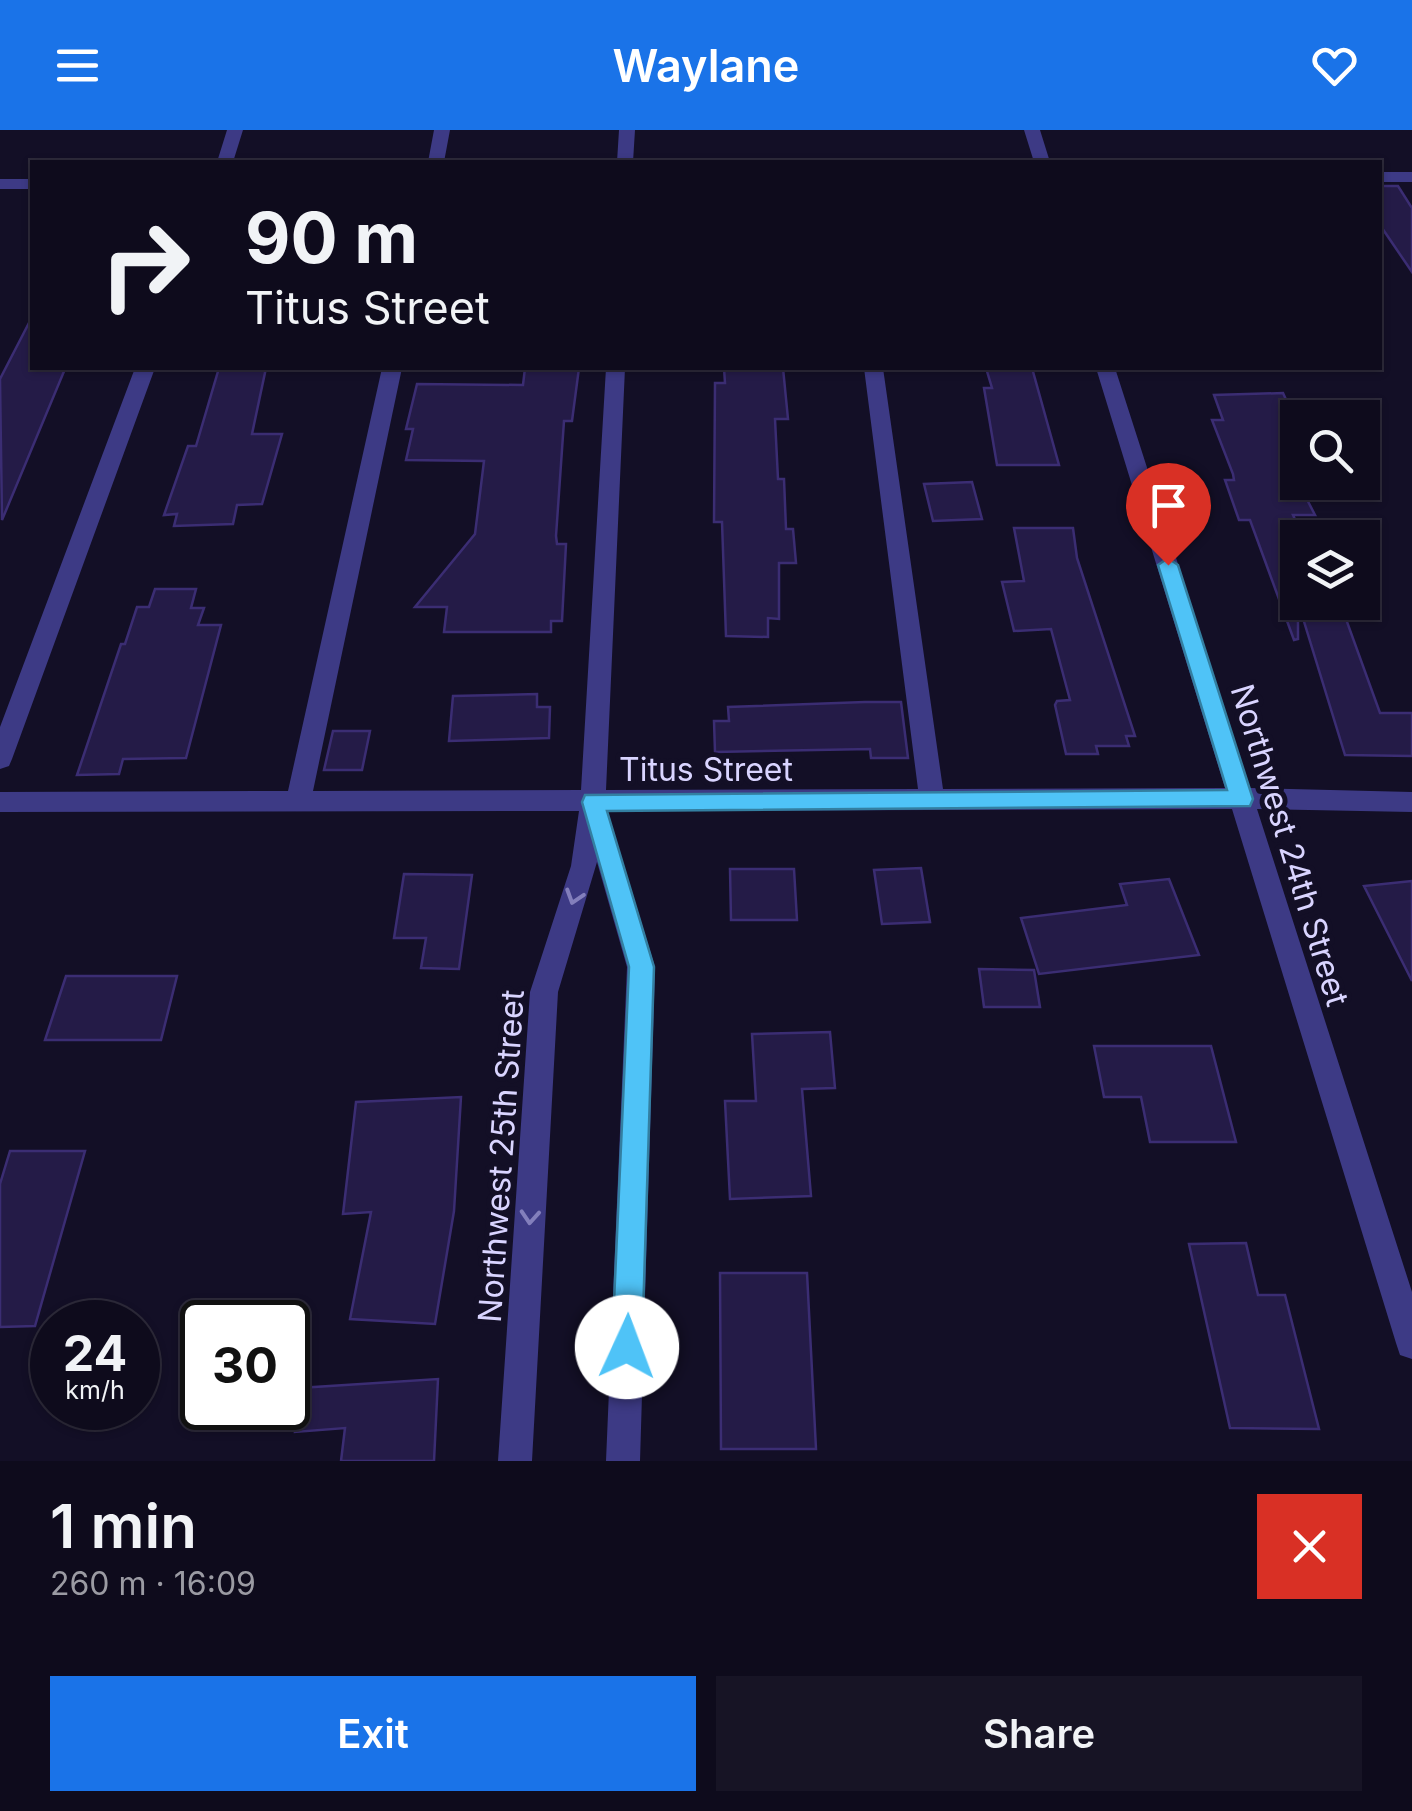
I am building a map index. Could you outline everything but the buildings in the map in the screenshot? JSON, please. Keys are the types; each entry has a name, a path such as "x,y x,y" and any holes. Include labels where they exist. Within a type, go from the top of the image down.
{"street":[{"path":"226,160 235,130"},
{"path":"436,160 442,130"},
{"path":"625,160 626,130"},
{"path":"1032,130 1041,160"},
{"path":"1382,177 1412,177"},
{"path":"0,184 30,184"},
{"path":"0,760 144,370"},
{"path":"298,802 392,370"},
{"name":"Northwest 25th Street","path":"515,1461 544,992 584,866 593,802 615,370"},
{"path":"872,370 932,800"},
{"name":"Northwest 24th Street","path":"1107,370 1412,1343"},
{"name":"Titus Street","path":"0,802 1242,799 1412,802"},
{"name":"Northwest 25th Street","path":"593,802 641,967 623,1461"}],"route":[{"path":"627,1347 641,967 593,802 1242,799 1168,565"}]}
